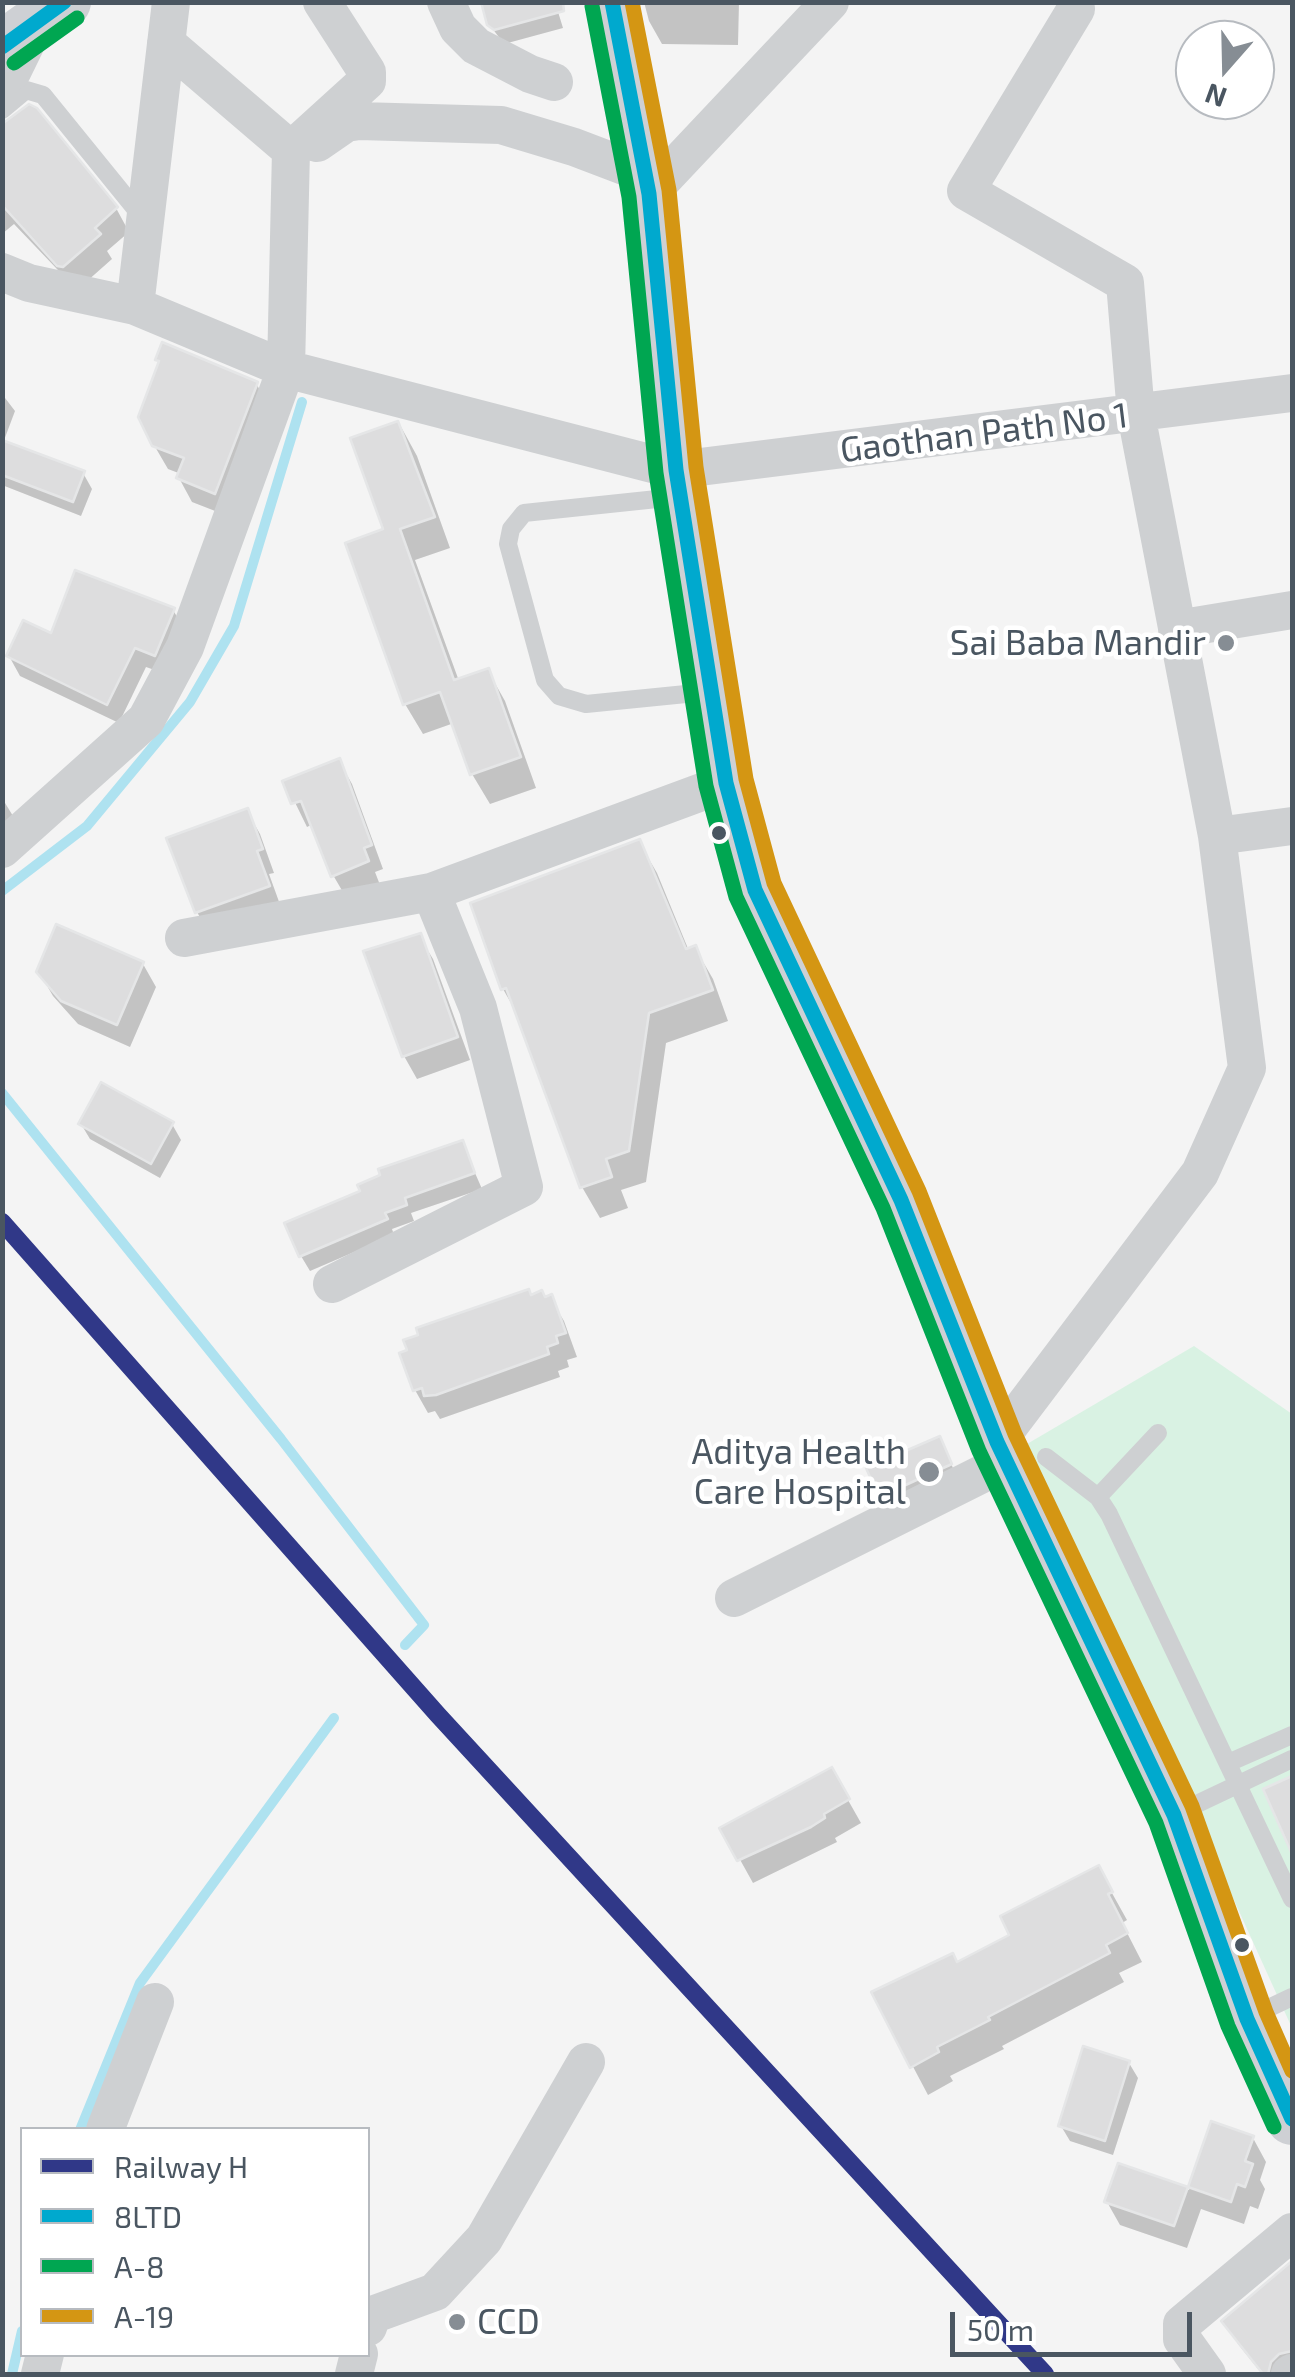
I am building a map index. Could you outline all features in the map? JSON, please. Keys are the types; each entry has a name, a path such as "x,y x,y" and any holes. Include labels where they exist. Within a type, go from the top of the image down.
{"main road":[{"path":"612,2 647,184 678,483 711,691 726,783 755,890 1017,1453 1174,1815 1270,2008 1292,2119"}],"street":[{"path":"134,306 171,2"},
{"path":"292,150 367,81 367,72 322,2"},
{"path":"446,2 458,28 476,46 554,82"},
{"path":"2,849 146,720 185,646 296,371 307,158 325,136 346,123 501,125 574,147 647,184 830,2"},
{"path":"734,1598 1017,1453 1200,1173 1247,1068 1217,836 1136,414 1126,284 966,192 1076,9 1075,2"},
{"path":"2,79 12,72 34,26"},
{"path":"166,42 292,150 296,371"},
{"path":"2,272 30,283 134,306 296,371 401,387 678,483"},
{"name":"Gaothan Path No 1","path":"678,483 1292,394"},
{"path":"1177,629 1292,610"},
{"path":"184,938 431,892 726,783"},
{"path":"1217,836 1292,826"},
{"path":"332,1284 524,1187 478,1008 431,892"},
{"path":"106,2127 155,2002"},
{"path":"370,2321 372,2315 435,2292 484,2239 586,2062"},
{"path":"1207,2374 1182,2339 1182,2324 1292,2232"}],"lane":[{"path":"2,110 26,90 43,94 145,221"},
{"path":"678,483 524,513 511,529 508,544 545,680 559,696 586,704 711,691"},
{"path":"1098,1497 1158,1434"},
{"path":"1017,1453 1098,1497 1110,1514 1292,1899"},
{"path":"1228,1763 1292,1735"},
{"path":"1174,1815 1292,1759"}],"green space":[{"path":"1194,1346 1292,1414 1292,2028 1027,1444"}],"building":[{"path":"481,2 563,2 564,11 494,30 487,25"},
{"path":"29,104 37,108 118,207 95,228 101,234 63,267 57,266 2,205 2,124"},
{"path":"162,342 258,382 215,494 176,478 184,458 152,446 138,417"},
{"path":"398,421 435,517 400,529 454,680 489,668 521,757 470,775 440,692 403,705 345,543 383,529 350,438"},
{"path":"2,440 85,471 73,502 2,475"},
{"path":"75,570 175,608 155,656 135,648 107,705 6,656 23,620 51,633"},
{"path":"340,758 372,845 364,848 369,861 331,877 301,801 291,804 282,781"},
{"path":"248,808 263,849 257,851 270,886 195,913 166,838"},
{"path":"640,839 686,949 696,945 713,990 649,1013 629,1151 606,1159 612,1177 580,1188 470,903"},
{"path":"56,924 144,962 117,1025 61,1001 36,972"},
{"path":"421,933 458,1037 402,1057 363,951"},
{"path":"101,1082 174,1122 151,1164 78,1124"},
{"path":"463,1140 475,1173 405,1198 407,1205 385,1213 388,1219 299,1257 284,1223 360,1191 357,1185 380,1175 378,1169"},
{"path":"529,1289 531,1295 542,1290 545,1297 552,1294 566,1333 556,1336 558,1343 547,1347 549,1354 436,1395 424,1396 422,1388 413,1391 399,1353 407,1350 403,1340 418,1335 416,1328"},
{"path":"940,1436 952,1464 879,1497 866,1468"},
{"path":"832,1767 850,1799 811,1827 737,1861 719,1828"},
{"path":"1292,1776 1292,1854 1263,1789"},
{"path":"1099,1865 1113,1892 1108,1894 1128,1933 1106,1945 1110,1953 988,2017 990,2020 937,2047 939,2052 910,2068 871,1992 953,1953 957,1962 1009,1935 1000,1916"},
{"path":"1083,2046 1130,2061 1105,2141 1058,2126"},
{"path":"1211,2121 1254,2136 1245,2161 1253,2164 1245,2187 1237,2184 1231,2202 1188,2187"},
{"path":"1118,2163 1188,2187 1174,2226 1104,2202"},
{"path":"1292,2261 1292,2351 1279,2354 1271,2362 1268,2374 1263,2374 1221,2321"}],"waterway":[{"path":"2,891 87,826 190,702 234,626 302,402"},
{"path":"2,1093 281,1439 424,1625 405,1645"},
{"path":"81,2127 140,1983 334,1718"},
{"path":"12,2374 20,2340"}],"rail line":[{"name":"H","path":"2,1222 438,1715 1045,2374"}],"transit line":[{"name":"8LTD","path":"2,47 64,2"},
{"name":"8LTD","path":"612,2 649,194 676,470 726,783 755,890 901,1200 997,1442 1174,1815 1247,2019 1292,2119"},
{"name":"A-19","path":"632,2 669,190 696,467 746,779 774,883 919,1191 1015,1434 1192,1806 1266,2012 1292,2071"},
{"name":"A-8","path":"592,6 629,197 656,473 706,786 736,897 883,1208 979,1451 1156,1823 1228,2026 1274,2127"},
{"name":"A-8","path":"14,63 77,18"}],"place":[{"name":"Sai Baba Mandir","path":"1226,643"},
{"name":"Aditya Health Care Hospital","path":"929,1472"},
{"name":"CCD","path":"457,2322"}]}
